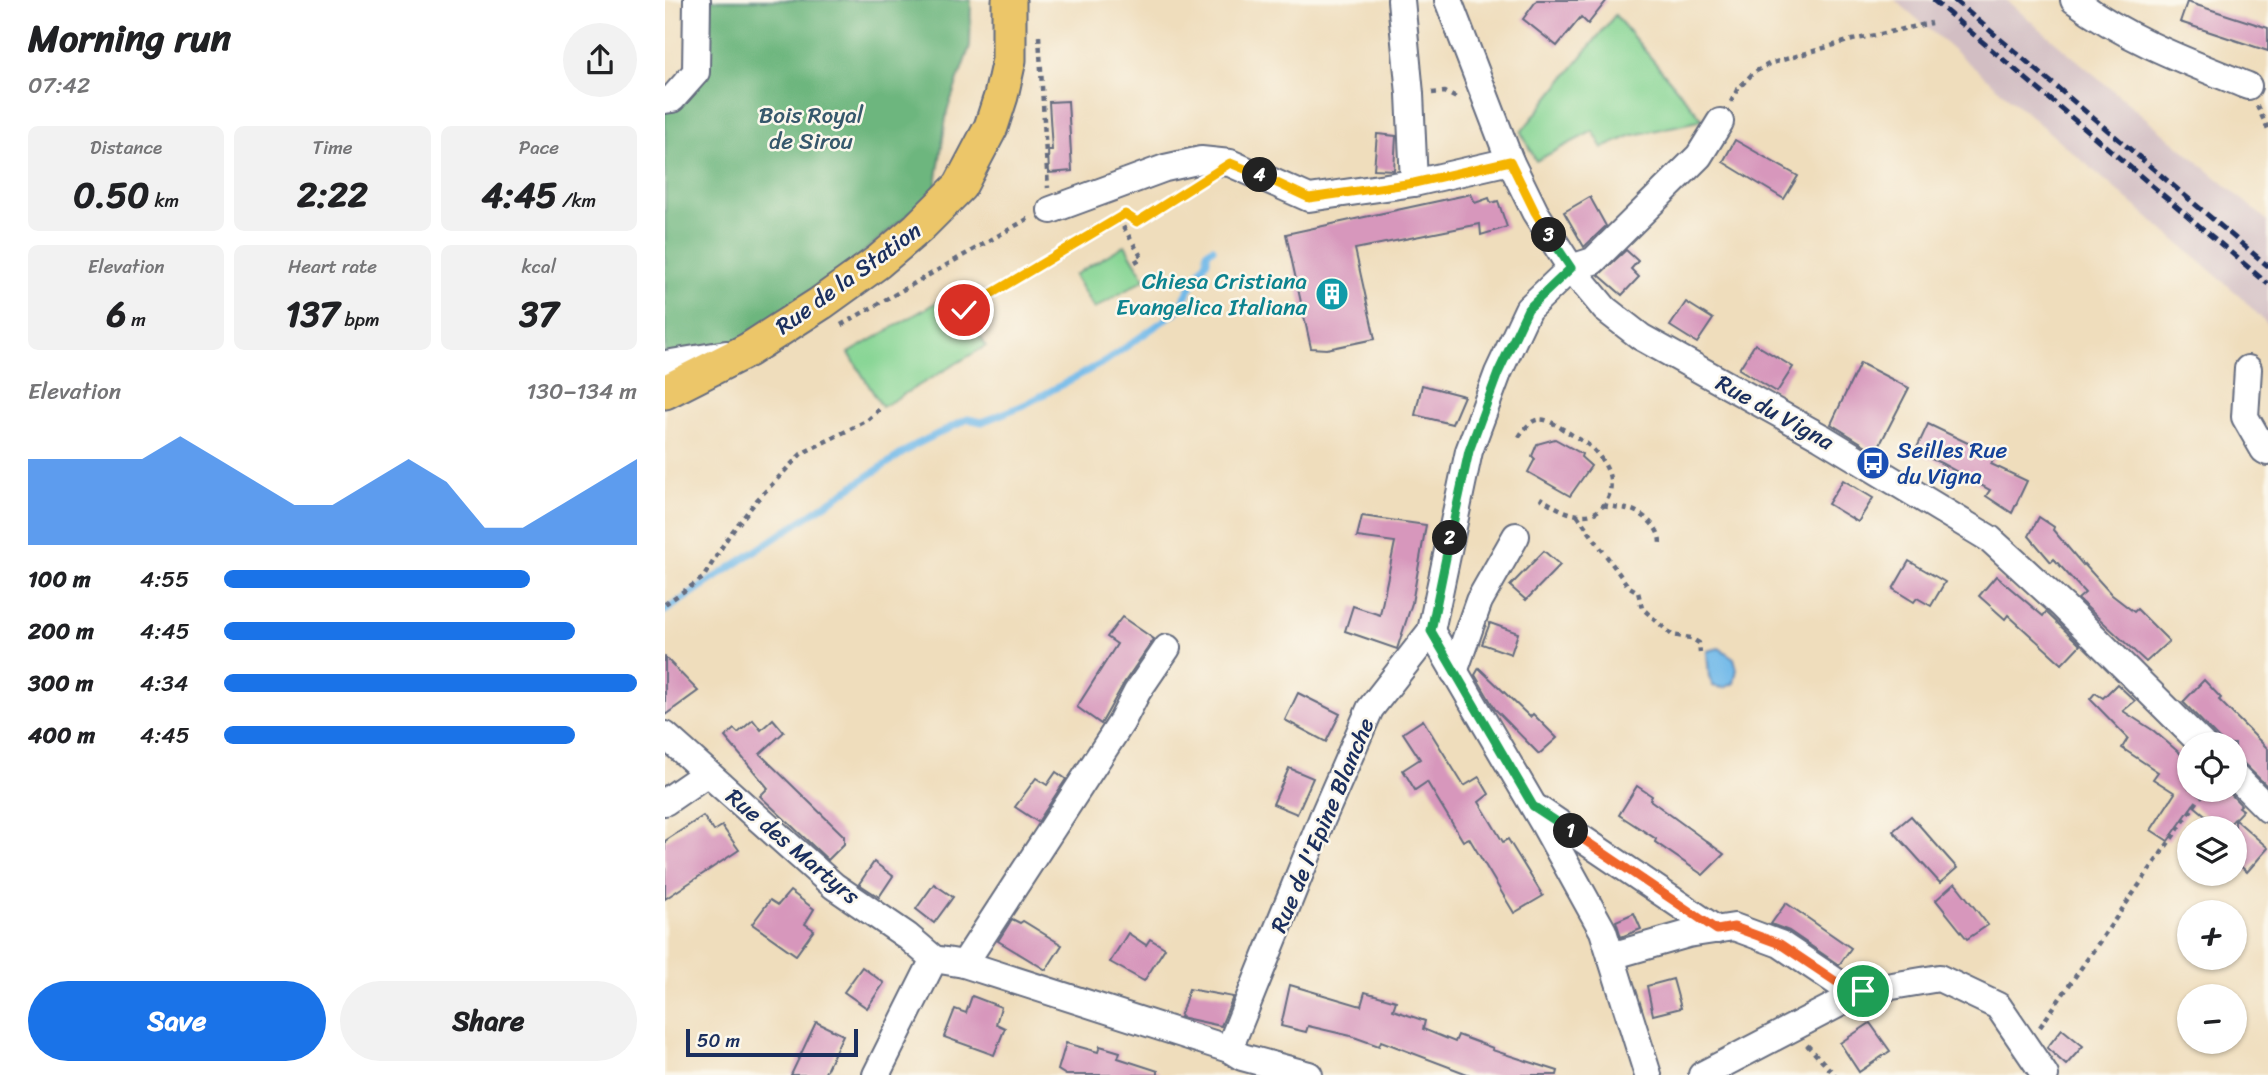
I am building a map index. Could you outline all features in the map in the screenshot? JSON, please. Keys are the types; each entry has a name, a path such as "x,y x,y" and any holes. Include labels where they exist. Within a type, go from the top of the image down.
{"main road":[{"name":"Rue de la Station","path":"665,392 748,350 821,303 878,262 960,187 991,127 1001,96 1009,60 1009,0"}],"street":[{"path":"665,100 672,99 696,72 697,0"},
{"path":"1401,0 1411,94 1414,183"},
{"name":"Rue du Vigna","path":"1448,0 1510,161 1535,212 1571,268 1605,309 1641,337 1821,437 1990,539 2063,606 2190,732"},
{"path":"2074,0 2160,51 2248,86"},
{"name":"Rue de l'Epine Blanche","path":"1229,1049 1322,819 1370,709 1431,631 1469,451 1498,373 1528,309 1571,268 1593,261 1699,156 1720,122"},
{"path":"1051,210 1165,168 1201,160 1230,163 1309,198 1414,183 1510,161"},
{"path":"665,364 748,350"},
{"path":"2248,369 2245,417 2264,450 2268,452"},
{"path":"1454,672 1479,601 1516,536"},
{"path":"1431,631 1603,930 1648,1075"},
{"path":"964,964 1167,648"},
{"name":"Rue des Martyrs","path":"665,735 834,886 907,936 934,959"},
{"path":"665,802 707,773"},
{"path":"2247,788 2268,809"},
{"path":"1533,806 1717,930"},
{"path":"1611,956 1688,934 1734,927 1780,944 1856,995"},
{"path":"876,1075 934,959 964,964 1229,1049 1242,1057 1309,1075"},
{"path":"1702,1075 1863,991 1938,978 1998,1006 2045,1075"}],"path":[{"path":"1720,122 1737,90 1753,73 1769,64 1848,41 1931,23"},
{"path":"831,331 1042,211 1051,210 1039,32"},
{"path":"1411,94 1445,92 1495,120"},
{"path":"964,310 1125,214 1137,222 1195,185"},
{"path":"1118,218 1142,258 1135,262"},
{"path":"665,604 703,578 728,537 757,500 801,454 868,420 882,407"},
{"path":"1519,437 1527,425 1539,418 1548,420 1592,448 1606,467 1612,483 1609,499 1604,505 1598,512 1584,516 1566,513 1540,498"},
{"path":"1604,505 1635,511 1659,531 1662,539 1659,547"},
{"path":"1576,514 1628,586 1638,592 1642,608 1672,635 1691,638 1699,643 1700,653"},
{"path":"2026,1048 2197,802"},
{"path":"1792,1028 1835,1075"}],"shaded area":[{"path":"1895,0 2006,0 2268,221 2268,325 2240,296"}],"green space":[{"name":"Bois Royal de Sirou","path":"697,0 971,0 970,46 947,111 935,192 748,350 665,364 665,100 696,72"},
{"path":"1615,15 1703,120 1630,136 1603,148 1593,131 1536,161 1521,132"},
{"path":"1125,245 1145,279 1094,309 1074,275"},
{"path":"954,292 986,346 882,407 849,353"}],"water":[{"path":"1719,648 1734,658 1737,669 1734,683 1724,688 1713,686 1709,677 1707,651"}],"building":[{"path":"1537,0 1607,0 1588,24 1581,17 1557,46 1523,19"},
{"path":"2187,2 2268,28 2268,51 2180,22"},
{"path":"1068,101 1072,171 1049,173 1048,150 1052,150 1049,102"},
{"path":"1377,134 1396,136 1394,170 1374,169"},
{"path":"1735,140 1798,176 1784,199 1723,162"},
{"name":"Chiesa Cristiana Evangelica Italiana","path":"1471,194 1475,203 1489,198 1491,203 1498,201 1507,227 1481,235 1480,224 1355,249 1375,339 1327,349 1311,348 1286,234"},
{"path":"1590,197 1606,226 1584,247 1564,212"},
{"path":"1626,250 1638,261 1631,269 1639,277 1622,295 1599,275"},
{"path":"1686,302 1713,319 1697,343 1670,326"},
{"path":"1755,344 1793,367 1777,392 1739,369"},
{"path":"1860,363 1909,388 1876,452 1831,424"},
{"path":"1422,385 1464,396 1452,424 1415,415"},
{"path":"1928,424 1995,456 1991,464 2027,481 2012,513 1986,496 1990,490 1915,452"},
{"path":"1555,439 1582,454 1581,457 1591,466 1570,496 1528,472 1535,459 1532,456 1537,444"},
{"path":"1843,480 1873,498 1858,522 1828,504"},
{"path":"1362,516 1426,525 1412,603 1397,649 1345,631 1353,606 1380,615 1395,542 1357,537"},
{"path":"2039,517 2054,527 2053,530 2112,595 2134,612 2137,609 2169,641 2146,662 2078,599 2085,593 2054,559 2051,562 2029,536"},
{"path":"1544,551 1560,565 1526,600 1510,586"},
{"path":"1909,561 1945,582 1931,606 1917,598 1914,602 1893,589"},
{"path":"1996,576 2043,616 2046,612 2080,645 2062,664 2008,615 2005,619 1979,596"},
{"path":"1122,617 1154,639 1124,683 1101,724 1077,707 1117,644 1107,637"},
{"path":"1490,623 1518,633 1511,654 1482,644"},
{"path":"665,657 698,691 665,715"},
{"path":"1479,668 1530,717 1533,714 1557,738 1539,754 1495,709 1475,675"},
{"path":"2204,680 2221,698 2219,700 2268,749 2268,787 2247,767 2247,732 2212,732 2183,702"},
{"path":"2117,684 2135,701 2123,711 2154,731 2177,751 2177,802 2238,802 2243,810 2237,816 2206,816 2193,805 2185,816 2177,816 2177,828 2168,841 2151,830 2175,793 2153,779 2158,772 2122,748 2128,738 2090,699 2095,693 2103,698"},
{"path":"1298,693 1340,714 1326,742 1285,720"},
{"path":"773,719 784,732 760,754 844,836 844,844 828,860 760,796 768,788 725,737 734,729 738,733 753,720 761,730"},
{"path":"1423,720 1464,786 1479,777 1489,794 1479,802 1503,842 1508,839 1543,896 1514,913 1469,838 1463,841 1427,782 1415,790 1403,770 1420,759 1403,733"},
{"path":"1289,768 1313,778 1297,814 1273,804"},
{"path":"1056,772 1066,779 1038,822 1015,807 1036,778 1047,785"},
{"path":"1637,786 1652,796 1650,800 1724,854 1703,875 1619,815"},
{"path":"703,816 714,831 722,826 739,850 665,899 665,841"},
{"path":"1911,816 1957,868 1940,883 1893,831"},
{"path":"2247,830 2268,848 2247,872"},
{"path":"874,862 893,876 879,897 859,884"},
{"path":"1955,883 1988,925 1967,939 1936,900"},
{"path":"934,884 953,897 934,923 916,909"},
{"path":"790,891 814,909 805,924 814,930 796,955 752,924 770,900 778,905"},
{"path":"1786,903 1851,948 1839,965 1789,931 1771,924"},
{"path":"1634,913 1641,929 1621,937 1616,921"},
{"path":"1012,919 1020,923 1023,921 1062,945 1046,970 998,941"},
{"path":"1128,933 1146,945 1150,939 1165,948 1144,981 1110,962"},
{"path":"862,967 884,983 867,1008 844,992"},
{"path":"1673,979 1681,1008 1653,1015 1647,986"},
{"path":"1290,985 1361,1006 1365,992 1396,1001 1393,1010 1425,1021 1423,1029 1455,1042 1458,1035 1493,1048 1492,1050 1558,1071 1557,1075 1470,1075 1381,1041 1379,1046 1308,1026 1306,1032 1281,1026"},
{"path":"1189,989 1233,997 1221,1026 1180,1017"},
{"path":"972,996 1001,1007 996,1024 1005,1028 994,1055 944,1037 955,1009 966,1013"},
{"path":"816,1022 843,1035 824,1075 791,1075"},
{"path":"1870,1023 1890,1051 1859,1072 1840,1043"},
{"path":"2062,1029 2083,1046 2066,1065 2047,1048"},
{"path":"1066,1043 1098,1052 1100,1046 1120,1052 1118,1058 1158,1071 1158,1075 1066,1075 1058,1070"}],"waterway":[{"path":"665,611 915,445 968,419 982,422 1024,405 1106,361 1176,312 1207,260 1207,252 1213,248"}],"railway":[{"path":"1933,0 2268,284"},
{"path":"1954,0 2268,266"}],"place":[{"name":"Chiesa Cristiana Evangelica Italiana","path":"1332,294"},
{"name":"Seilles Rue du Vigna","path":"1873,463"}],"route":[{"path":"964,310 1125,214 1137,222 1230,163 1309,198 1414,183 1510,161 1535,212 1571,268 1528,309 1498,373 1469,451 1431,631 1533,806 1717,930 1734,927 1780,944 1856,995 1863,991"}]}
